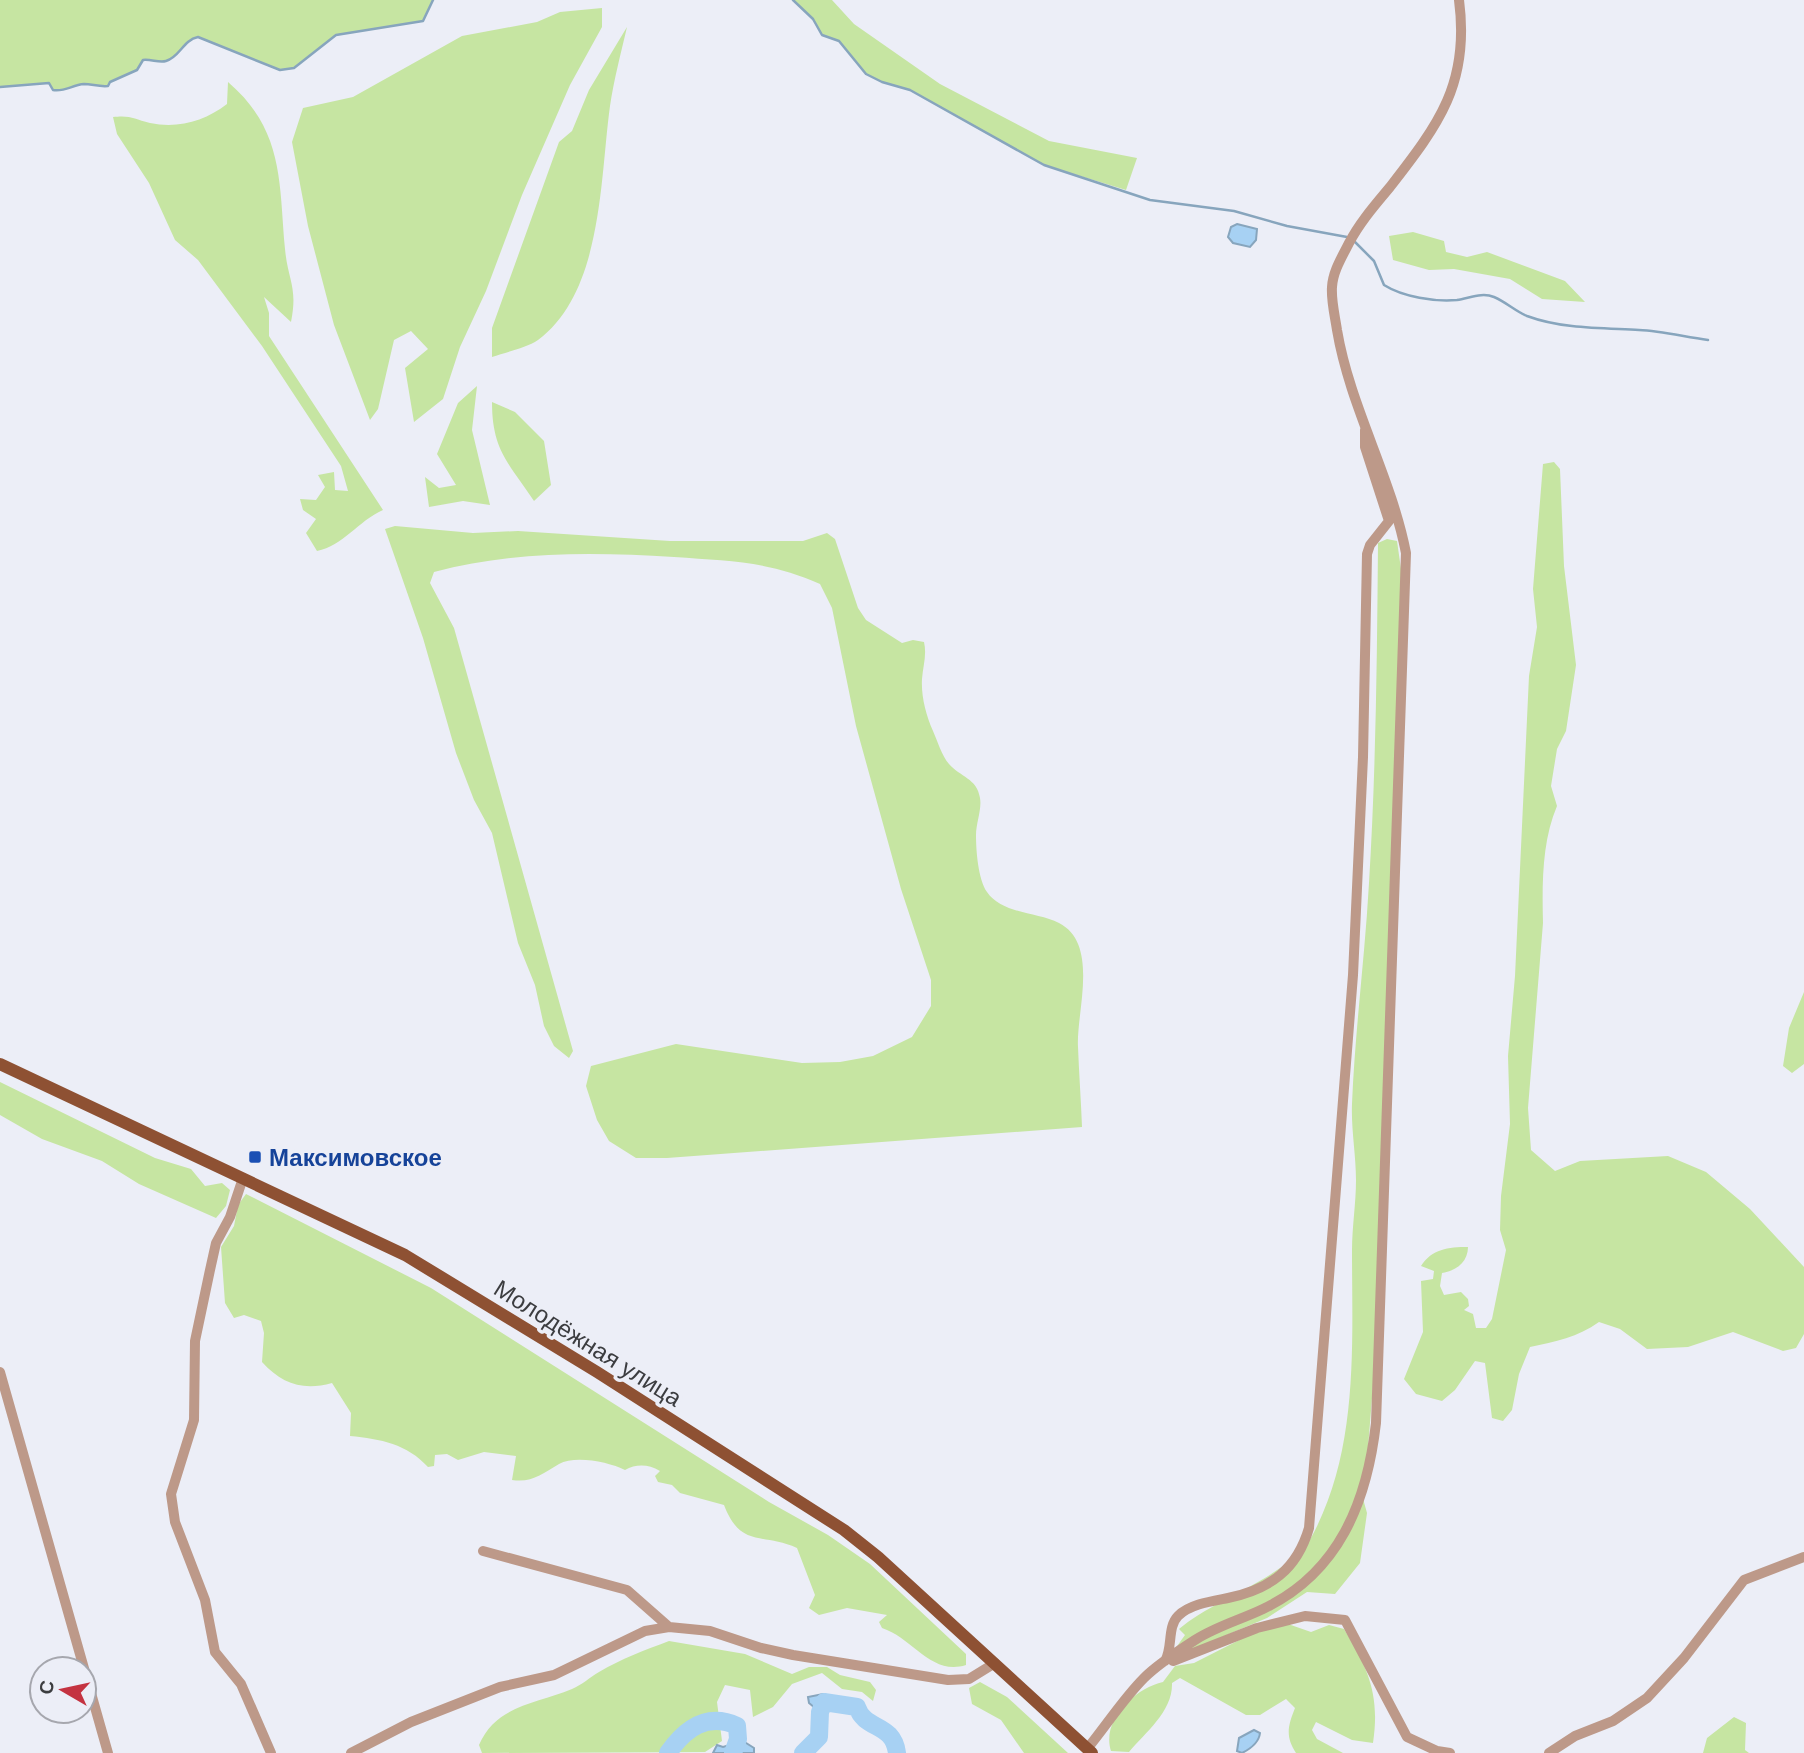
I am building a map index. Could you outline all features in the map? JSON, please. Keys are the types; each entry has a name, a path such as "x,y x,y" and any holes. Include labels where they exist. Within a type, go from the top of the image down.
{"main road":[{"name":"Молодёжная улица","path":"0,1064 405,1255 597,1372 833,1523 878,1557 1089,1751"}],"street":[{"path":"1089,1751 1144,1678 1220,1626 1264,1609 1294,1590 1320,1566 1344,1536 1360,1504 1371,1465 1376,1423 1406,553 1399,520 1342,361 1332,302 1334,274 1357,227 1430,136 1457,81 1462,56 1459,0"},
{"path":"1161,1665 1170,1653 1175,1619 1180,1614 1216,1599 1247,1592 1283,1572 1296,1561 1309,1528 1353,975 1363,757 1367,554 1370,545 1389,521 1365,447 1365,423"},
{"path":"243,1178 230,1217 216,1243 209,1270 195,1342 194,1420 172,1494 175,1522 205,1600 215,1652 242,1684 271,1753"},
{"path":"0,1372 108,1753"},
{"path":"483,1551 627,1590 669,1627"},
{"path":"1791,1564 1804,1557"},
{"path":"1549,1753 1575,1736 1613,1721 1647,1698 1684,1658 1744,1580 1774,1567 1804,1565"},
{"path":"1161,1665 1257,1628 1305,1616 1345,1620 1407,1737 1437,1752 1450,1753"},
{"path":"351,1753 411,1722 500,1687 554,1675 609,1651 645,1631 669,1627 710,1631 761,1648 793,1655 948,1681 969,1679 995,1663"}],"green space":[{"path":"0,0 433,0 423,21 336,35 294,68 280,70 198,37 189,41 171,59 143,60 137,70 110,81 108,86 84,84 53,90 49,83 0,87"},
{"path":"793,0 832,0 854,24 940,84 1049,141 1137,158 1126,190 1044,165 910,90 866,74 839,41 822,35 813,19"},
{"path":"602,8 602,27 570,85 522,195 486,291 460,347 443,399 414,422 405,368 428,349 411,331 394,340 378,409 370,420 334,325 308,226 292,142 303,108 353,97 462,36 537,22 560,12"},
{"path":"627,27 610,106 600,199 587,264 575,293 559,319 538,340 492,357 492,328 559,142 572,131 589,90"},
{"path":"228,82 260,119 269,138 279,179 293,310 291,322 264,297 269,313 269,336 383,510 335,544 317,551 306,533 316,519 303,510 300,499 316,500 325,487 318,475 334,472 335,490 348,491 341,466 262,346 198,260 175,240 149,183 117,134 113,117 128,117 160,125 191,122 210,115 227,104"},
{"path":"1413,232 1444,241 1446,252 1467,257 1487,252 1565,281 1585,302 1542,299 1510,279 1454,269 1429,270 1393,260 1389,236"},
{"path":"477,386 472,430 490,505 463,501 429,507 425,477 439,488 456,485 437,454 458,403"},
{"path":"492,402 515,412 544,441 551,485 534,501 499,445"},
{"path":"1554,462 1560,469 1564,566 1576,665 1566,731 1557,749 1551,786 1557,806 1548,834 1544,863 1543,923 1528,1108 1531,1150 1555,1171 1580,1161 1668,1156 1706,1172 1750,1209 1804,1267 1804,1334 1796,1348 1783,1351 1733,1332 1688,1347 1647,1349 1620,1329 1599,1322 1575,1335 1530,1347 1519,1374 1512,1410 1503,1421 1492,1418 1485,1363 1475,1361 1455,1390 1442,1401 1416,1394 1404,1379 1423,1332 1421,1281 1433,1279 1434,1271 1421,1266 1425,1260 1441,1250 1468,1247 1466,1257 1460,1265 1442,1273 1440,1286 1444,1295 1461,1292 1468,1299 1469,1306 1464,1310 1473,1314 1476,1328 1486,1328 1492,1319 1506,1250 1500,1230 1501,1196 1510,1124 1508,1056 1515,976 1529,676 1537,627 1533,589 1543,464"},
{"path":"395,526 473,533 518,531 670,541 803,541 827,533 835,539 858,608 866,620 902,643 913,640 924,642 922,685 928,719 946,761 972,782 980,798 976,848 987,892 1001,905 1059,923 1072,933 1079,946 1083,962 1078,1032 1082,1127 667,1158 636,1158 609,1141 597,1120 586,1086 591,1066 676,1044 802,1063 840,1062 873,1056 912,1037 931,1006 931,980 901,889 856,726 832,608 820,584 766,566 731,561 643,555 553,555 494,560 434,572 430,583 454,628 573,1051 569,1058 554,1046 544,1026 535,985 518,943 492,833 474,800 456,753 423,638 385,529"},
{"path":"1387,539 1397,541 1402,576 1373,1386 1367,1460 1360,1488 1367,1513 1360,1563 1335,1594 1307,1592 1267,1618 1186,1652 1175,1649 1185,1635 1179,1629 1270,1575 1301,1550 1312,1536 1327,1503 1345,1432 1352,1359 1352,1241 1356,1189 1352,1104 1371,841 1378,543"},
{"path":"1804,992 1804,1064 1792,1073 1783,1066 1789,1028"},
{"path":"0,1082 155,1158 191,1169 205,1186 222,1183 230,1190 226,1206 216,1218 139,1184 102,1161 42,1139 0,1115"},
{"path":"246,1194 431,1288 769,1502 828,1535 870,1564 966,1654 966,1665 954,1667 932,1661 882,1628 879,1622 887,1615 847,1608 819,1615 809,1608 815,1595 797,1548 745,1534 731,1519 724,1505 680,1493 672,1485 658,1482 655,1476 660,1471 651,1467 625,1470 601,1462 574,1460 559,1464 531,1479 519,1481 512,1480 516,1456 484,1452 458,1460 447,1454 435,1455 434,1466 428,1467 411,1453 393,1444 350,1436 351,1413 332,1383 302,1386 277,1376 262,1362 264,1333 261,1321 244,1315 234,1318 225,1303 221,1247 234,1226 238,1205"},
{"path":"1288,1624 1311,1632 1329,1625 1344,1629 1371,1683 1375,1711 1373,1743 1352,1740 1316,1722 1312,1730 1317,1739 1343,1753 1296,1753 1289,1731 1295,1708 1286,1699 1260,1715 1246,1715 1180,1678 1172,1683 1168,1703 1163,1712 1129,1752 1111,1751 1111,1728 1123,1707 1142,1691 1163,1682 1175,1666 1194,1663 1259,1630"},
{"path":"669,1641 745,1654 792,1674 809,1667 827,1667 840,1675 870,1682 876,1690 873,1701 862,1692 842,1689 822,1673 792,1684 773,1707 753,1717 750,1690 725,1685 717,1702 722,1741 705,1752 482,1753 479,1745 486,1732 506,1714 572,1689 616,1663"},
{"path":"980,1682 1007,1697 1068,1753 1024,1753 1001,1720 972,1704 969,1688"},
{"path":"1734,1717 1746,1723 1745,1750 1749,1753 1703,1753 1707,1738"}],"water":[{"path":"1237,224 1257,229 1256,240 1250,247 1233,243 1228,237 1231,227"},
{"path":"823,1694 849,1701 850,1707 829,1706 821,1713 809,1703 808,1697"},
{"path":"1254,1730 1260,1733 1256,1742 1242,1753 1237,1751 1239,1738"},
{"path":"743,1741 754,1748 754,1753 713,1753 717,1745 723,1747"}],"waterway":[{"path":"0,87 49,83 53,90 84,84 108,86 110,82 137,70 143,60 171,59 189,41 198,37 280,70 294,68 336,35 423,21 433,0"},
{"path":"793,0 813,19 822,35 839,41 866,74 910,90 1044,165 1150,200 1234,211 1287,226 1347,237"},
{"path":"1353,240 1374,261 1384,285 1410,296 1448,300 1489,296 1527,316 1554,323 1648,331 1708,340"},
{"path":"803,1753 819,1737 820,1712 824,1702 857,1707 866,1720 890,1736 897,1753"},
{"path":"668,1753 689,1730 706,1722 716,1721 737,1726 738,1739 733,1753"}],"place":[{"name":"Максимовское","path":"255,1157"}]}
